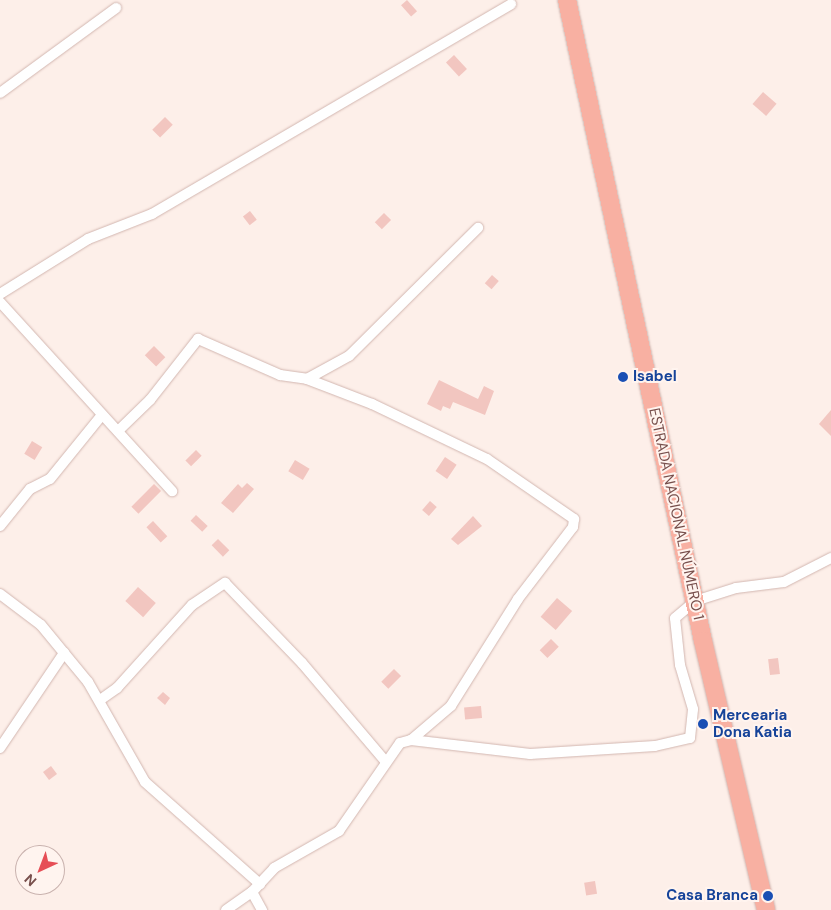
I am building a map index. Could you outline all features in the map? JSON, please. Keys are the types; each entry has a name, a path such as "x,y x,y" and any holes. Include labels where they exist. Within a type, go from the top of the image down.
{"highway":[{"name":"ESTRADA NACIONAL NÚMERO 1","path":"567,0 695,602 766,910"}],"street":[{"path":"0,294 88,239 152,214 511,4"},
{"path":"0,93 116,8"},
{"path":"307,380 349,356 478,228"},
{"path":"0,302 101,416 118,431 172,491"},
{"path":"118,431 150,400 198,339 280,376 307,380 372,404 487,459 574,519 573,527 518,599 451,706 411,740 394,747 339,831 274,868 252,892 226,910"},
{"path":"0,526 30,489 50,479 101,416"},
{"path":"411,740 530,754 655,746 690,738 693,709 674,626 675,618 695,602 736,588 784,582 831,558"},
{"path":"100,700 117,688 192,605 225,582 302,663 385,761"},
{"path":"0,594 41,625 64,653 100,700 145,782 260,884"},
{"path":"0,748 64,653"},
{"path":"252,892 262,910"}],"building":[{"path":"407,0 417,11 411,17 401,5"},
{"path":"454,55 467,69 459,76 446,63"},
{"path":"763,92 777,104 766,116 753,104"},
{"path":"165,117 173,125 160,138 152,130"},
{"path":"250,211 257,220 250,225 243,217"},
{"path":"384,213 391,220 382,229 375,222"},
{"path":"492,275 499,281 492,289 485,283"},
{"path":"154,346 165,357 156,367 145,355"},
{"path":"439,380 478,399 484,386 494,391 485,415 453,402 450,409 443,406 441,411 427,404"},
{"path":"831,410 831,436 819,424"},
{"path":"32,441 42,447 35,460 24,454"},
{"path":"196,450 202,456 191,466 185,461"},
{"path":"445,457 457,465 447,479 435,471"},
{"path":"295,460 310,469 303,480 288,471"},
{"path":"247,483 254,489 233,513 221,503 238,484 242,488"},
{"path":"154,484 161,491 138,514 131,507"},
{"path":"430,501 437,507 429,516 422,510"},
{"path":"196,515 208,526 202,532 191,521"},
{"path":"473,516 482,526 458,545 451,539"},
{"path":"153,521 167,536 161,542 146,527"},
{"path":"218,539 229,550 223,557 212,545"},
{"path":"138,587 156,603 143,617 125,601"},
{"path":"557,598 572,611 556,630 541,617"},
{"path":"551,639 559,647 547,658 540,650"},
{"path":"778,658 780,674 770,675 768,659"},
{"path":"394,669 401,676 388,689 381,682"},
{"path":"163,692 170,698 165,705 157,698"},
{"path":"481,706 482,718 465,719 464,707"},
{"path":"51,766 57,774 49,780 43,772"},
{"path":"595,881 597,894 586,896 584,883"}],"place":[{"name":"Isabel","path":"623,377"},
{"name":"Mercearia Dona Katia","path":"703,724"},
{"name":"Casa Branca","path":"768,896"}]}
